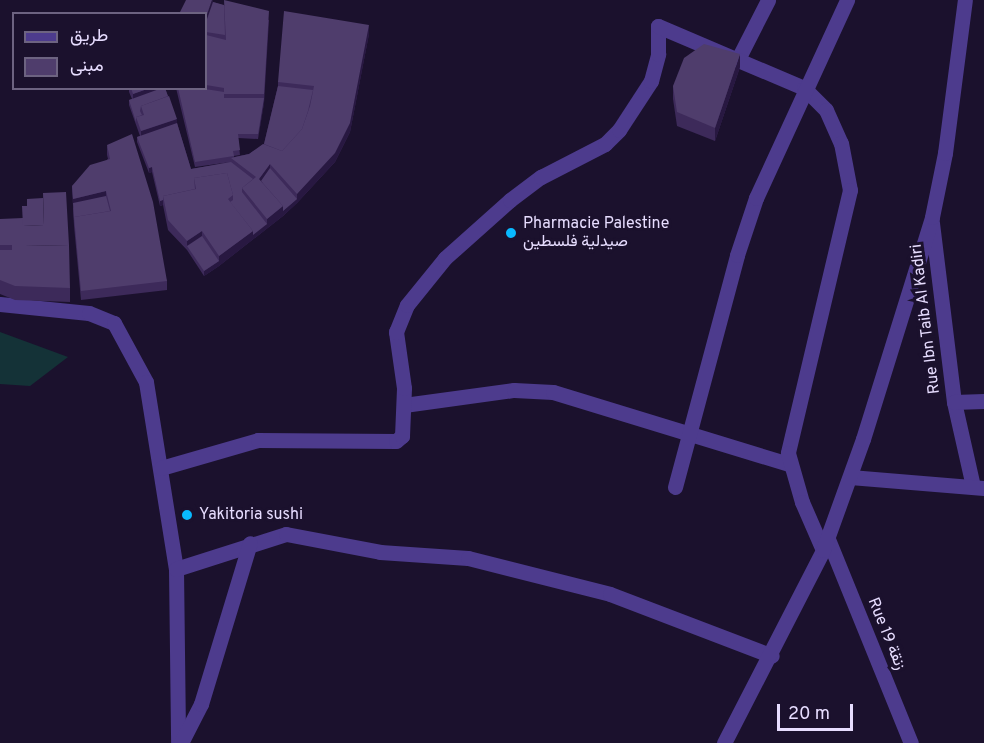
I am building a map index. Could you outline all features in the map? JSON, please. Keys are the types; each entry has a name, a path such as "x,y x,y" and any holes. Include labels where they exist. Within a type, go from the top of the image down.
{"street":[{"path":"739,57 768,0"},
{"path":"675,487 736,255 756,198 804,88 847,0"},
{"path":"724,743 772,656 826,544 850,477 932,217 945,153 965,0"},
{"path":"161,468 258,440 396,441 404,433 404,405 396,332 413,296 446,258 517,194 541,177 605,144 619,130 651,81 658,54 658,26 739,57 804,88 831,118 850,190 795,419 788,464 567,395 533,389 404,405"},
{"name":"Rue Ibn Taib Al Kadiri","path":"932,217 954,402 979,487"},
{"path":"0,303 89,313 114,323 146,381 176,569 179,743"},
{"path":"954,402 984,401"},
{"name":"Rue 19 زنقة","path":"788,464 826,544 911,743"},
{"path":"850,477 979,487"},
{"path":"176,569 278,534 296,534 380,552 468,558 506,565 610,594 772,656"},
{"path":"179,743 201,704 249,543"}],"green space":[{"path":"0,332 68,357 30,386 0,384"}],"building":[{"path":"186,0 212,0 207,14 207,12 180,12"},
{"path":"224,0 269,11 264,94 224,94 224,88 207,85 207,35 226,40"},
{"path":"213,2 224,5 225,35 207,32 207,19"},
{"path":"284,11 369,25 350,123 335,153 297,194 270,164 259,179 283,206 267,219 242,188 256,177 231,158 249,154 263,144 282,151 302,129 314,86 278,82"},
{"path":"704,44 740,54 715,128 677,112 673,86 684,58"},
{"path":"278,86 313,90 302,129 282,151 264,144"},
{"path":"207,89 224,92 224,98 264,98 258,134 238,134 240,150 233,151 234,156 195,162 178,90"},
{"path":"132,90 144,90 133,94"},
{"path":"156,90 166,90 168,96 141,106 142,115 136,117 136,122 129,100"},
{"path":"169,96 177,119 141,131 136,117 144,115 141,106"},
{"path":"177,123 191,169 231,162 253,179 242,188 242,192 267,224 253,235 253,231 230,202 233,200 233,195 227,173 194,178 195,189 163,196 163,200 160,201 152,167 149,168 137,137"},
{"path":"132,134 153,202 167,281 81,291 74,217 111,211 106,191 73,199 72,186 90,165 110,159 107,145"},
{"path":"270,168 297,199 283,211 283,206 261,181"},
{"path":"227,173 233,195 228,199 253,231 219,256 202,231 187,241 168,220 163,196 196,189 194,178"},
{"path":"66,192 69,245 25,246 25,250 12,250 12,245 0,245 0,219 23,218 23,226 44,225 43,193"},
{"path":"106,196 110,211 74,217 74,221 73,203"},
{"path":"43,198 44,225 23,226 22,206 27,206 27,199"},
{"path":"202,236 219,261 204,271 187,246"},
{"path":"69,245 70,288 15,286 0,280 0,250 25,250 25,246"}],"place":[{"name":"Pharmacie Palestine صيدلية فلسطين","path":"511,233"},
{"name":"Yakitoria sushi","path":"187,515"}]}
